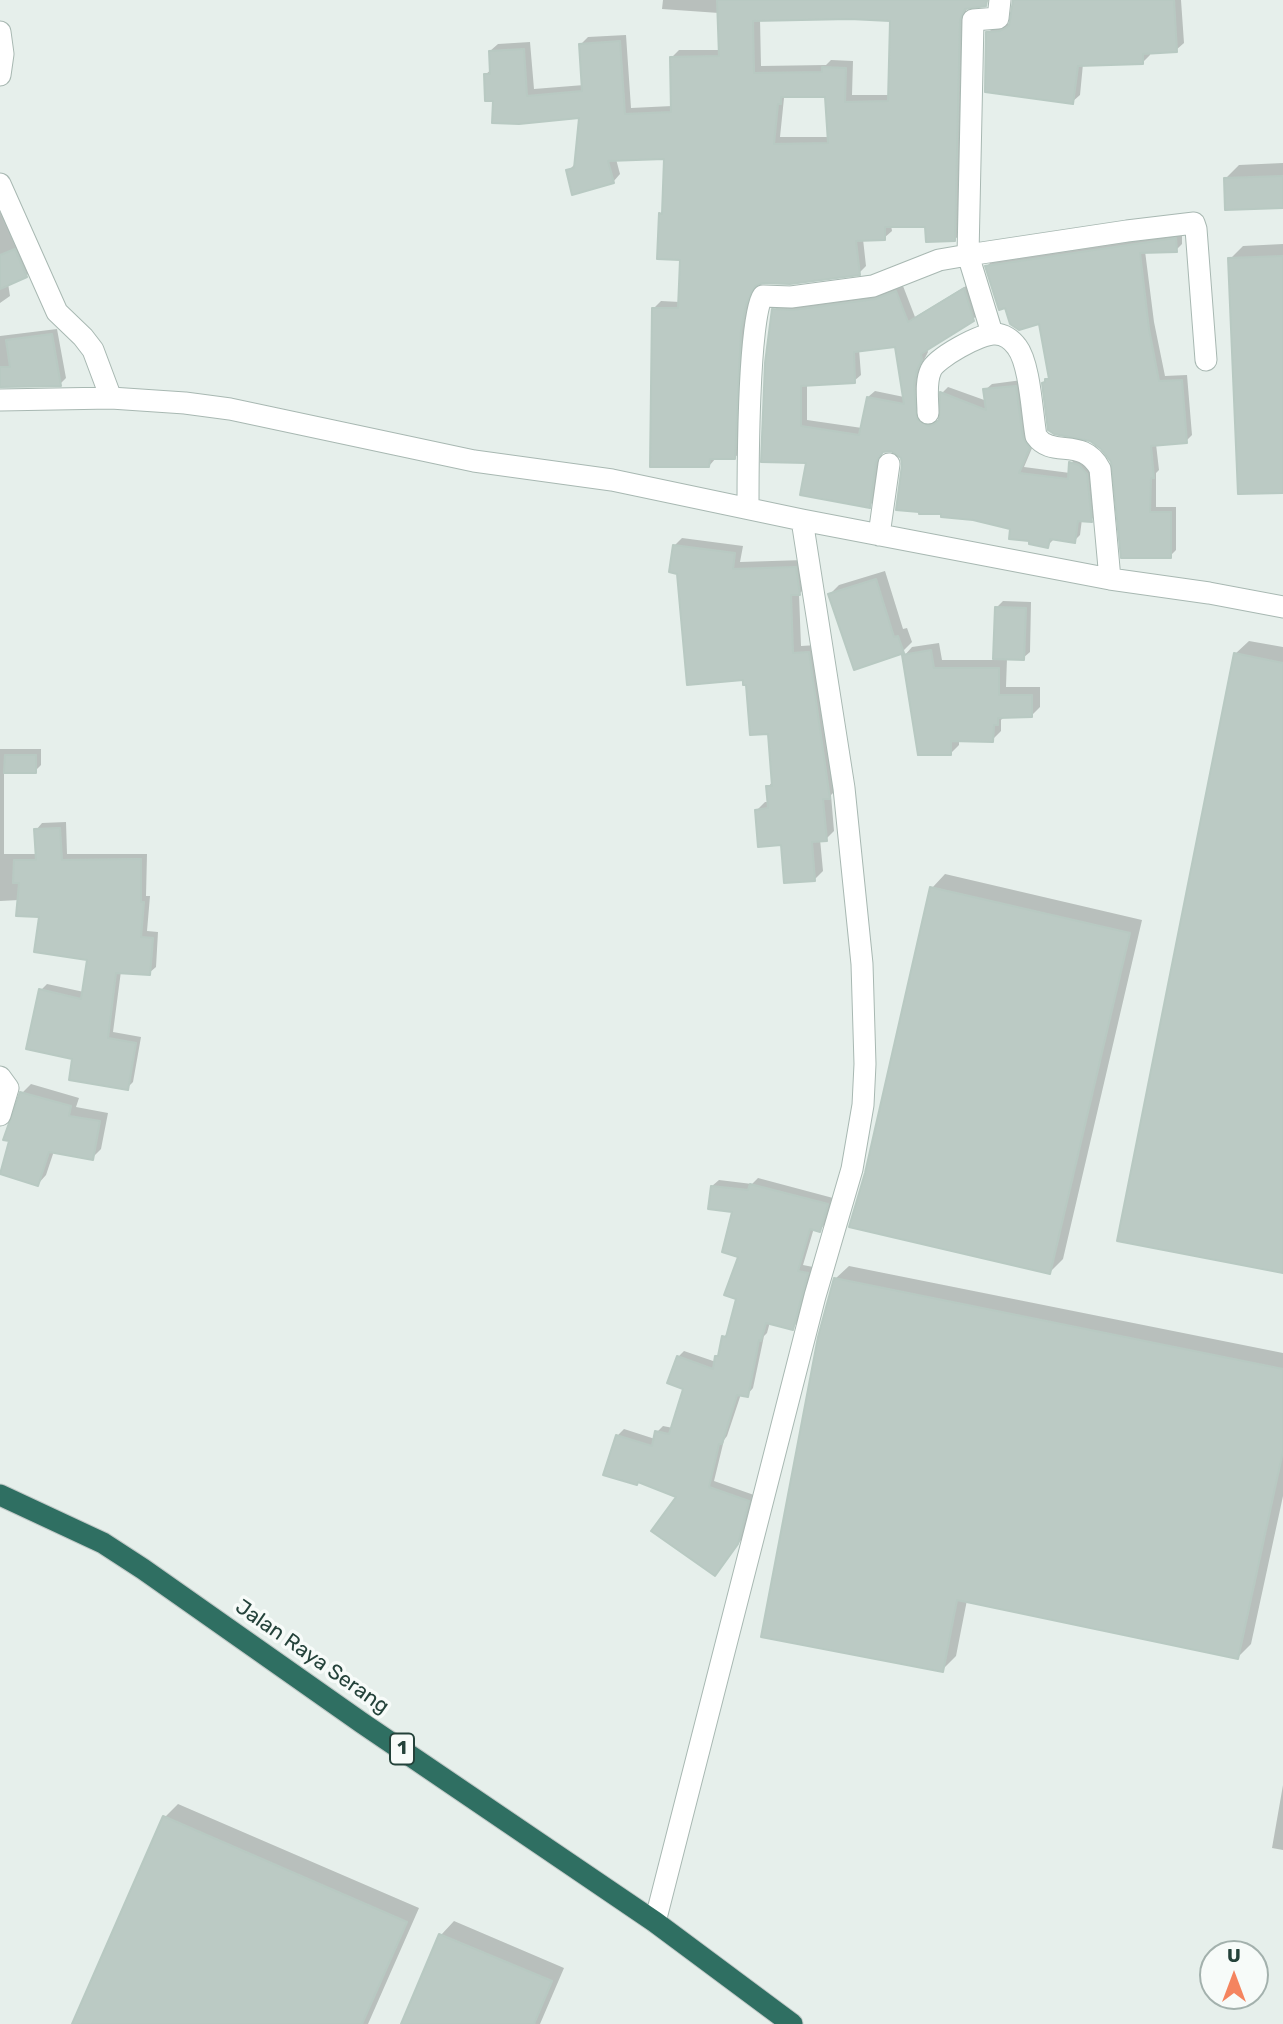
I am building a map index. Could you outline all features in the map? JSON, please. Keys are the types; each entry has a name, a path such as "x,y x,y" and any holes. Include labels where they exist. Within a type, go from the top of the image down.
{"highway":[{"name":"Jalan Raya Serang","path":"0,1495 103,1543 143,1569 362,1723 656,1922 792,2024"}],"street":[{"path":"992,333 968,256 973,20 998,18 1000,0"},
{"path":"0,32 0,75"},
{"path":"0,184 57,312 93,350 101,399"},
{"path":"748,508 748,445 755,322 758,302 763,296 791,297 873,286 939,260 1194,223 1206,360"},
{"path":"928,413 929,374 933,366 964,346 992,333 1003,335 1016,345 1024,359 1036,436 1040,442 1047,446 1080,450 1094,458 1100,469 1110,579"},
{"path":"0,400 101,399 185,403 230,409 474,461 612,480 802,520 1110,579 1283,607"},
{"path":"879,535 889,464"},
{"path":"656,1922 816,1296 852,1170 863,1105 865,1064 862,964 844,788 802,520"},
{"path":"0,1077 8,1088 0,1115"}],"building":[{"path":"717,0 987,0 986,6 965,9 960,20 955,241 926,242 925,227 885,227 885,240 856,241 860,275 790,284 763,283 755,286 746,305 741,331 735,459 710,459 709,467 650,467 652,308 678,308 680,260 657,259 664,159 608,161 614,183 572,195 566,170 574,168 579,118 519,124 492,123 493,101 485,101 484,74 490,74 489,51 524,49 527,96 582,91 579,44 620,41 625,114 671,112 670,57 719,56","holes":["753,21 890,21 888,101 845,102 846,68 822,67 822,72 754,73","781,97 825,97 828,143 774,144"]},
{"path":"1013,0 1174,0 1177,52 1143,54 1143,64 1078,66 1073,104 985,92 986,32 1000,31 1009,26"},
{"path":"1283,176 1283,208 1225,210 1224,178"},
{"path":"1176,238 1177,252 1140,253 1149,329 1159,381 1182,380 1187,443 1151,446 1154,478 1151,478 1150,512 1171,512 1171,558 1121,558 1111,462 1101,449 1090,441 1054,434 1048,430 1042,383 1049,379 1039,324 1019,330 1010,324 1005,308 999,310 985,266"},
{"path":"15,249 27,277 0,289 0,255"},
{"path":"1283,256 1283,493 1238,494 1228,258"},
{"path":"964,288 974,321 921,354 922,360 914,385 917,419 928,426 939,420 940,392 986,410 983,389 1016,386 1023,438 1030,448 1019,473 1068,479 1069,462 1079,465 1087,474 1092,522 1078,521 1075,543 1050,539 1048,548 1029,544 1029,541 1009,539 1010,529 973,520 941,517 941,514 896,510 902,465 901,458 891,451 883,452 876,462 870,508 800,495 806,463 761,462 765,363 772,309 793,310 875,299 896,291 908,322","holes":["895,347 904,404 867,397 859,435 801,426 801,386 855,383 854,352"]},
{"path":"52,334 61,386 0,387 0,367 10,367 6,340"},
{"path":"673,545 735,553 733,569 796,567 800,595 791,595 793,653 809,652 830,799 823,799 827,841 812,842 815,881 784,883 781,845 758,847 755,810 768,808 766,786 772,786 768,734 750,735 746,685 743,685 743,680 687,685 677,574 669,572"},
{"path":"876,579 894,637 898,636 904,653 854,670 828,594"},
{"path":"995,607 1026,608 1024,660 993,659"},
{"path":"931,650 934,668 999,668 999,695 1032,695 1032,717 998,718 998,725 994,725 993,742 951,741 951,755 918,755 902,655"},
{"path":"1234,653 1283,663 1283,1273 1117,1241"},
{"path":"5,755 36,755 36,773 4,773"},
{"path":"60,828 62,860 141,859 141,902 144,902 141,937 153,938 150,975 116,973 108,1038 136,1043 128,1090 69,1080 72,1059 26,1049 39,989 81,999 87,960 34,952 39,917 16,916 19,883 13,883 14,860 36,860 34,829"},
{"path":"930,887 1130,933 1050,1274 849,1227 865,1173"},
{"path":"20,1092 71,1106 69,1116 100,1121 93,1160 49,1152 38,1186 0,1174 9,1141 3,1140"},
{"path":"750,1184 828,1204 820,1232 810,1229 798,1271 808,1273 793,1330 766,1323 761,1341 759,1340 748,1397 737,1395 722,1444 719,1444 709,1487 749,1501 738,1544 715,1576 651,1531 676,1497 638,1482 637,1485 603,1475 616,1435 652,1446 655,1431 669,1434 683,1389 667,1383 677,1356 713,1369 722,1336 726,1337 736,1299 724,1295 738,1257 722,1252 732,1212 708,1209 711,1186 748,1190"},
{"path":"834,1278 1283,1369 1283,1451 1238,1659 957,1600 943,1672 761,1637 818,1337"},
{"path":"163,1816 407,1922 362,2024 72,2024"},
{"path":"439,1934 552,1981 534,2024 401,2024"}]}
